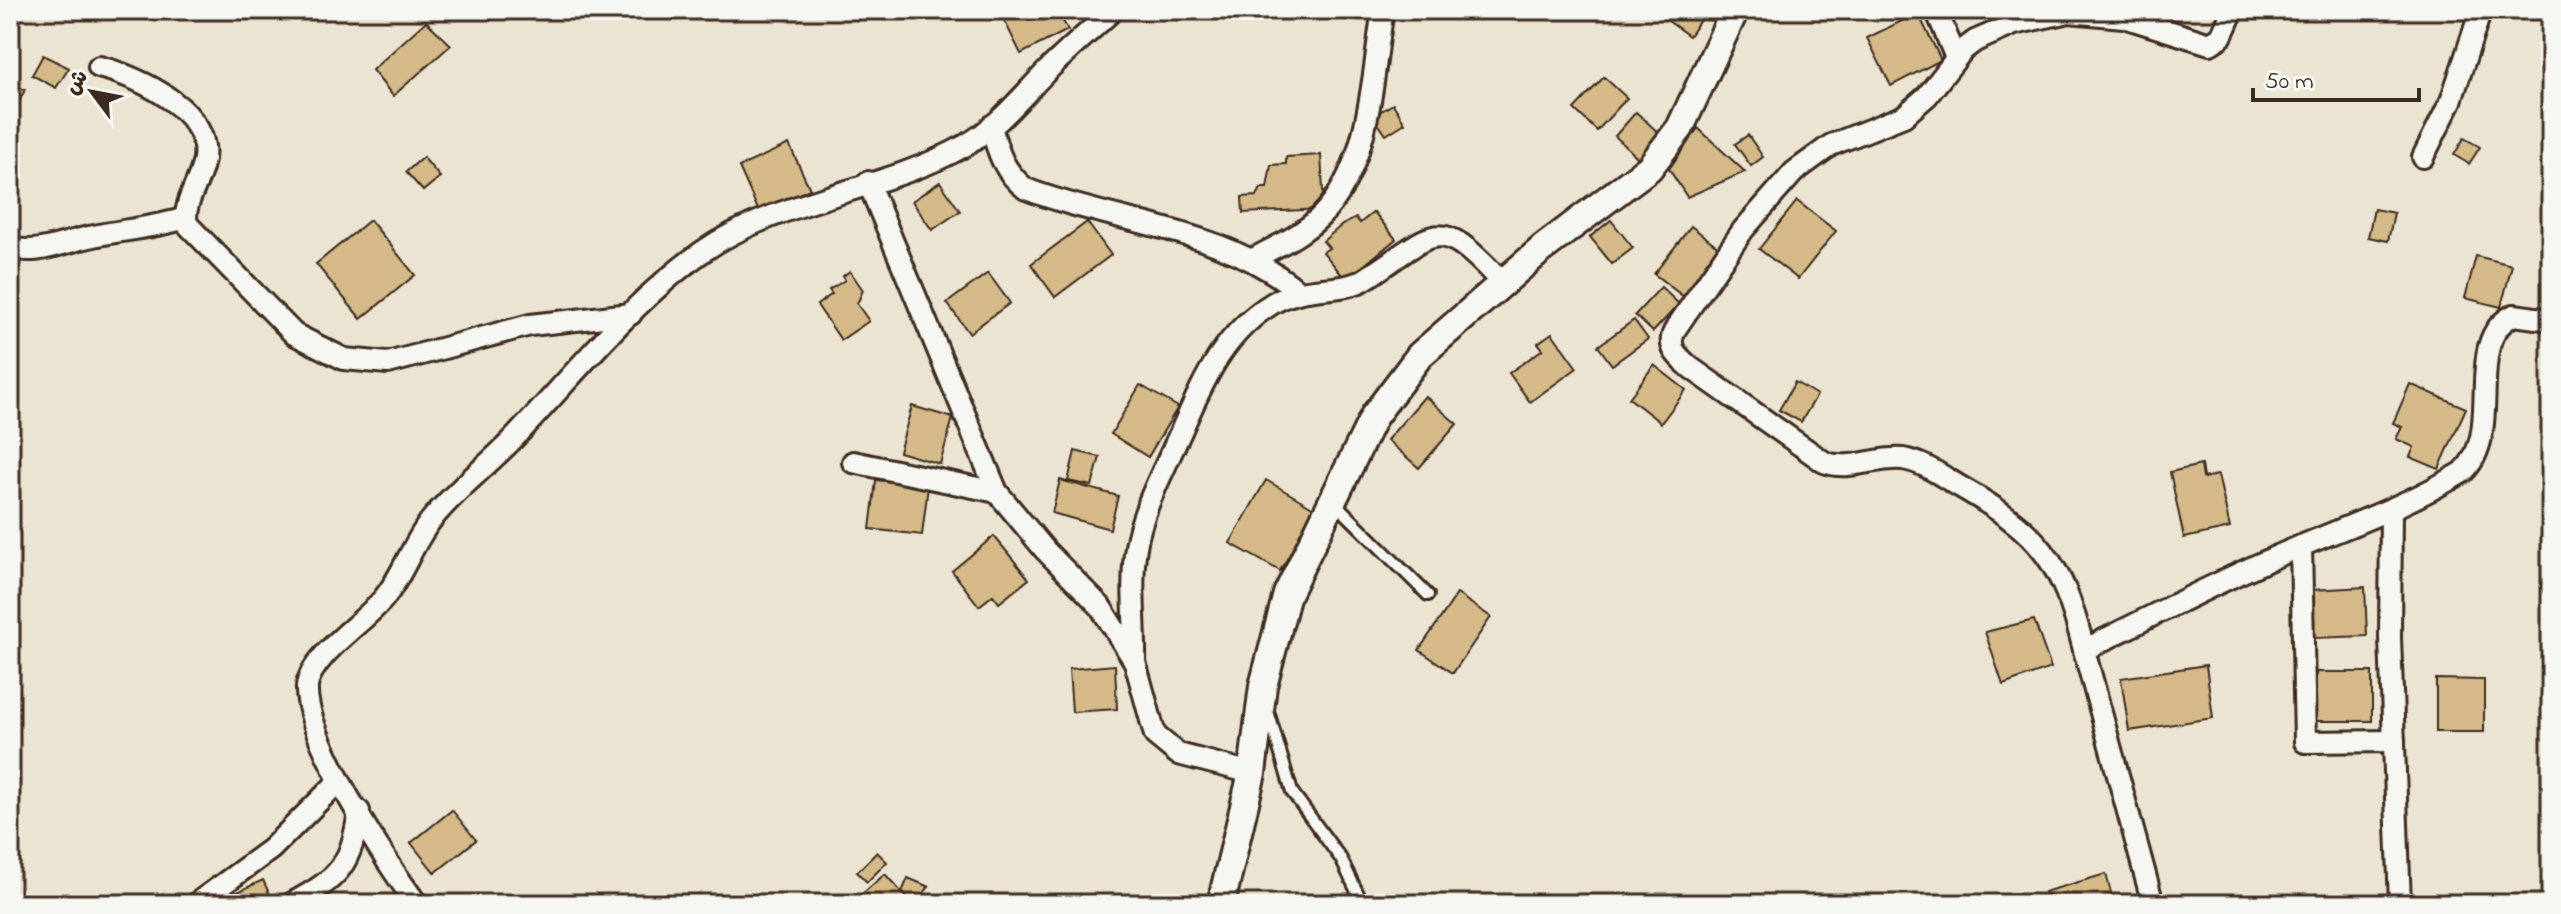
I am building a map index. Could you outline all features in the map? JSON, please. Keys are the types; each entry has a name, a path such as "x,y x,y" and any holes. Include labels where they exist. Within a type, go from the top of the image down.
{"street":[{"path":"417,904 339,781 312,719 308,698 310,674 384,598 413,544 450,498 508,445 631,314 703,252 814,201 946,155 968,144 1113,10"},
{"path":"1253,259 1297,235 1319,218 1343,187 1353,164 1367,107 1383,10"},
{"path":"1221,904 1252,773 1263,686 1287,594 1374,416 1397,381 1420,355 1555,238 1649,168 1680,128 1735,10"},
{"path":"1936,10 1956,58"},
{"path":"2153,904 2084,650 2064,585 2050,557 2007,514 1913,462 1894,459 1837,466 1824,462 1691,368 1671,346 1671,336 1743,230 1794,172 1831,145 1904,116 1927,96 1956,58 1990,33 2048,14 2069,12 2124,17 2210,44 2221,37 2233,10"},
{"path":"2423,157 2451,101 2481,10"},
{"path":"99,67 118,72 160,95 199,126 205,157 186,218 193,232 294,334 344,359 388,363 530,325 631,314"},
{"path":"991,126 1003,165 1011,178 1026,189 1152,224 1253,259 1298,291"},
{"path":"868,182 997,492 1045,550 1100,606 1135,662"},
{"path":"10,248 34,252 89,237 153,228 186,218"},
{"path":"1252,773 1199,761 1164,745 1155,735 1149,719 1135,662 1136,544 1156,487 1200,384 1231,337 1253,316 1298,291 1356,283 1405,248 1432,237 1443,236 1474,253 1503,284"},
{"path":"2084,650 2301,546 2391,509 2453,478 2475,459 2484,428 2488,357 2500,324 2523,314 2551,320"},
{"path":"853,462 997,492"},
{"path":"2391,509 2390,638 2400,904"},
{"path":"2301,546 2305,742 2394,741"},
{"path":"196,904 271,849 339,781"},
{"path":"291,904 330,882 344,867 359,811"}],"lane":[{"path":"1332,499 1428,595"},
{"path":"1263,686 1277,751 1292,792 1341,859 1363,904"}],"building":[{"path":"1008,10 1057,10 1068,30 1021,54 1001,14"},
{"path":"1653,10 1707,10 1689,36"},
{"path":"2514,10 2535,10 2534,19 2513,16"},
{"path":"1918,13 1941,60 1891,86 1867,38"},
{"path":"426,21 451,45 393,96 372,70"},
{"path":"43,55 69,68 56,88 32,75"},
{"path":"1604,77 1627,98 1597,131 1574,109"},
{"path":"10,82 25,90 14,111 10,109"},
{"path":"1393,104 1405,123 1386,135 1373,116"},
{"path":"1636,112 1660,134 1638,158 1615,136"},
{"path":"1698,128 1745,172 1687,197 1669,169"},
{"path":"1748,135 1763,157 1751,166 1735,144"},
{"path":"2464,138 2480,147 2469,164 2454,155"},
{"path":"789,144 810,189 759,212 739,167"},
{"path":"1321,155 1324,209 1243,213 1242,197 1257,196 1261,188 1267,188 1271,165 1286,164 1286,157"},
{"path":"423,157 440,177 423,191 406,172"},
{"path":"940,182 960,211 932,230 912,201"},
{"path":"1797,201 1836,231 1798,279 1759,249"},
{"path":"2374,209 2394,213 2388,241 2368,237"},
{"path":"1374,212 1396,239 1346,280 1323,252 1329,248 1323,241 1342,225 1356,218 1360,223"},
{"path":"370,220 415,275 361,319 316,264"},
{"path":"1611,220 1633,248 1612,264 1590,237"},
{"path":"1087,222 1111,255 1055,297 1031,264"},
{"path":"1691,226 1721,249 1684,297 1654,274"},
{"path":"2476,256 2512,265 2501,307 2465,298"},
{"path":"850,271 863,290 857,304 869,321 841,340 817,305 832,294 829,290 845,280 843,276"},
{"path":"988,273 1010,303 969,333 947,303"},
{"path":"1661,287 1679,304 1653,332 1635,315"},
{"path":"1634,320 1648,339 1612,365 1598,346"},
{"path":"1552,333 1577,368 1530,402 1509,373 1543,349 1538,343"},
{"path":"1654,365 1686,390 1661,423 1629,398"},
{"path":"1795,382 1817,395 1801,422 1779,410"},
{"path":"2410,384 2466,408 2439,469 2410,457 2414,447 2396,439 2402,427 2393,423"},
{"path":"1140,385 1178,407 1148,457 1111,434"},
{"path":"1425,396 1457,424 1419,468 1387,440"},
{"path":"912,406 953,418 940,464 899,452"},
{"path":"1075,451 1100,457 1092,486 1068,481"},
{"path":"2201,465 2203,478 2218,475 2230,528 2184,538 2170,472"},
{"path":"876,480 928,486 922,535 870,529"},
{"path":"1060,480 1118,496 1110,529 1052,513"},
{"path":"1266,480 1316,509 1280,571 1230,543"},
{"path":"994,536 1029,579 999,603 993,595 979,606 952,571"},
{"path":"2365,587 2367,636 2313,638 2311,590"},
{"path":"1457,594 1491,617 1453,673 1419,650"},
{"path":"2034,620 2051,668 2003,685 1985,632"},
{"path":"1115,665 1117,709 1072,712 1069,669"},
{"path":"2206,665 2213,718 2129,731 2121,678"},
{"path":"2316,672 2372,672 2372,721 2316,721"},
{"path":"2436,679 2484,680 2484,732 2436,732"},
{"path":"452,810 476,840 435,873 411,843"},
{"path":"877,852 887,862 867,882 857,872"},
{"path":"885,874 912,904 854,904 853,902"},
{"path":"2106,874 2114,904 2047,904 2044,892"},
{"path":"908,878 929,887 915,903 902,892"},
{"path":"263,880 274,904 235,904 231,895"}]}
